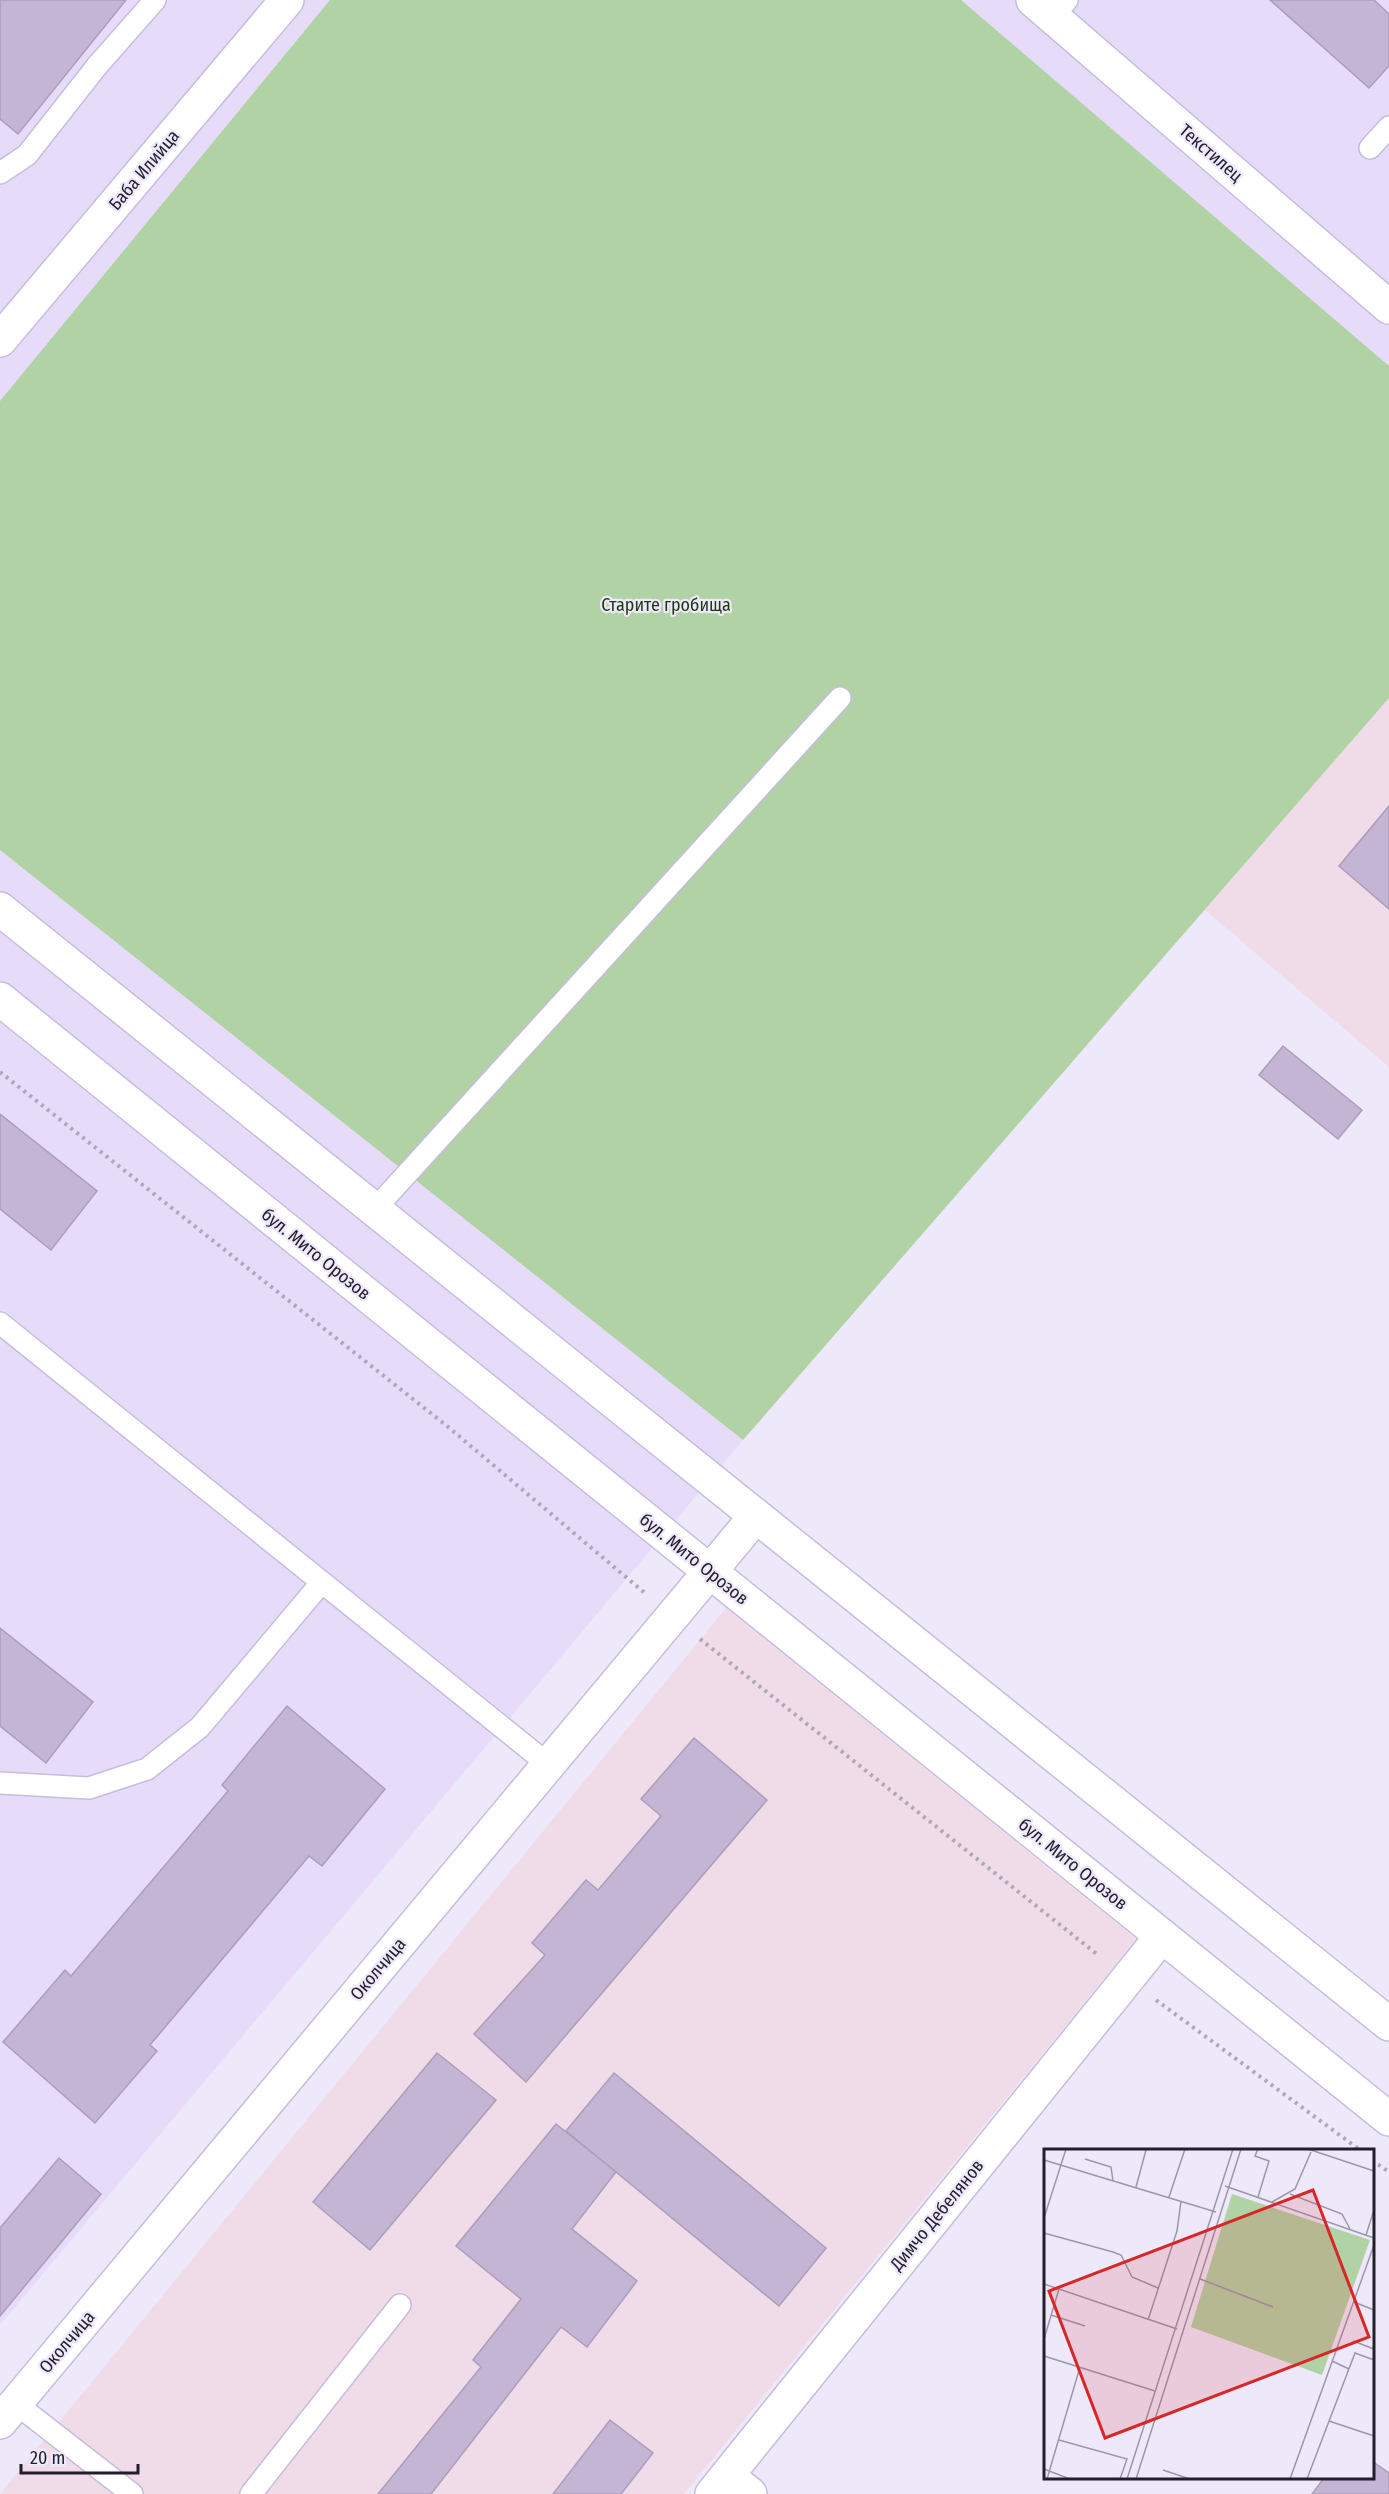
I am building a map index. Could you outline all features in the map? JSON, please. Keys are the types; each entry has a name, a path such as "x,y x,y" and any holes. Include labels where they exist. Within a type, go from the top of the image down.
{"main road":[{"name":"Баба Илийца","path":"0,340 287,0"},
{"name":"Текстилец","path":"1051,6 1389,307"},
{"path":"0,909 1389,2024"},
{"name":"бул. Мито Орозов","path":"0,999 1389,2119"},
{"name":"Околчица","path":"8,2413 756,1516"},
{"name":"Димчо Дебелянов","path":"730,2488 1162,1936"}],"lane":[{"path":"0,173 27,155 97,66 154,0"},
{"path":"1370,148 1389,127"},
{"path":"374,1210 840,698"},
{"path":"0,1323 549,1765"},
{"path":"0,1783 89,1788 147,1769 200,1727 322,1582"},
{"path":"251,2494 400,2306"},
{"path":"8,2413 132,2494"}],"path":[{"path":"1374,2161 1389,2172"}],"shaded area":[{"name":"Старите гробища","path":"0,0 1389,0 1389,694 743,1440 0,2325"},
{"path":"1389,698 1389,1067 1205,910"},
{"path":"726,1608 1136,1939 684,2494 0,2494"}],"green space":[{"name":"Старите гробища","path":"330,0 961,0 1389,366 1389,698 743,1440 0,850 0,401"}],"building":[{"path":"0,0 126,0 18,134 0,119"},
{"path":"1270,0 1374,0 1389,14 1389,66 1369,88"},
{"path":"1389,806 1389,909 1339,866"},
{"path":"1283,1046 1362,1110 1338,1139 1259,1075"},
{"path":"0,1114 97,1191 51,1250 0,1209"},
{"path":"0,1628 93,1702 46,1763 0,1726"},
{"path":"287,1706 385,1789 322,1866 309,1856 150,2045 157,2051 95,2123 3,2042 65,1970 71,1976 228,1791 222,1785"},
{"path":"694,1738 767,1800 526,2082 474,2034 545,1955 532,1943 586,1880 598,1890 661,1816 641,1799"},
{"path":"437,2053 496,2100 370,2250 313,2202"},
{"path":"614,2073 826,2248 779,2306 566,2131"},
{"path":"556,2124 616,2172 572,2229 637,2281 587,2347 561,2327 431,2494 378,2494 481,2367 473,2360 521,2299 456,2246"},
{"path":"59,2158 101,2194 0,2316 0,2228"},
{"path":"610,2420 653,2453 621,2494 553,2494"},
{"path":"1374,2462 1389,2473 1389,2494 1312,2494 1323,2479 1374,2479"}]}
